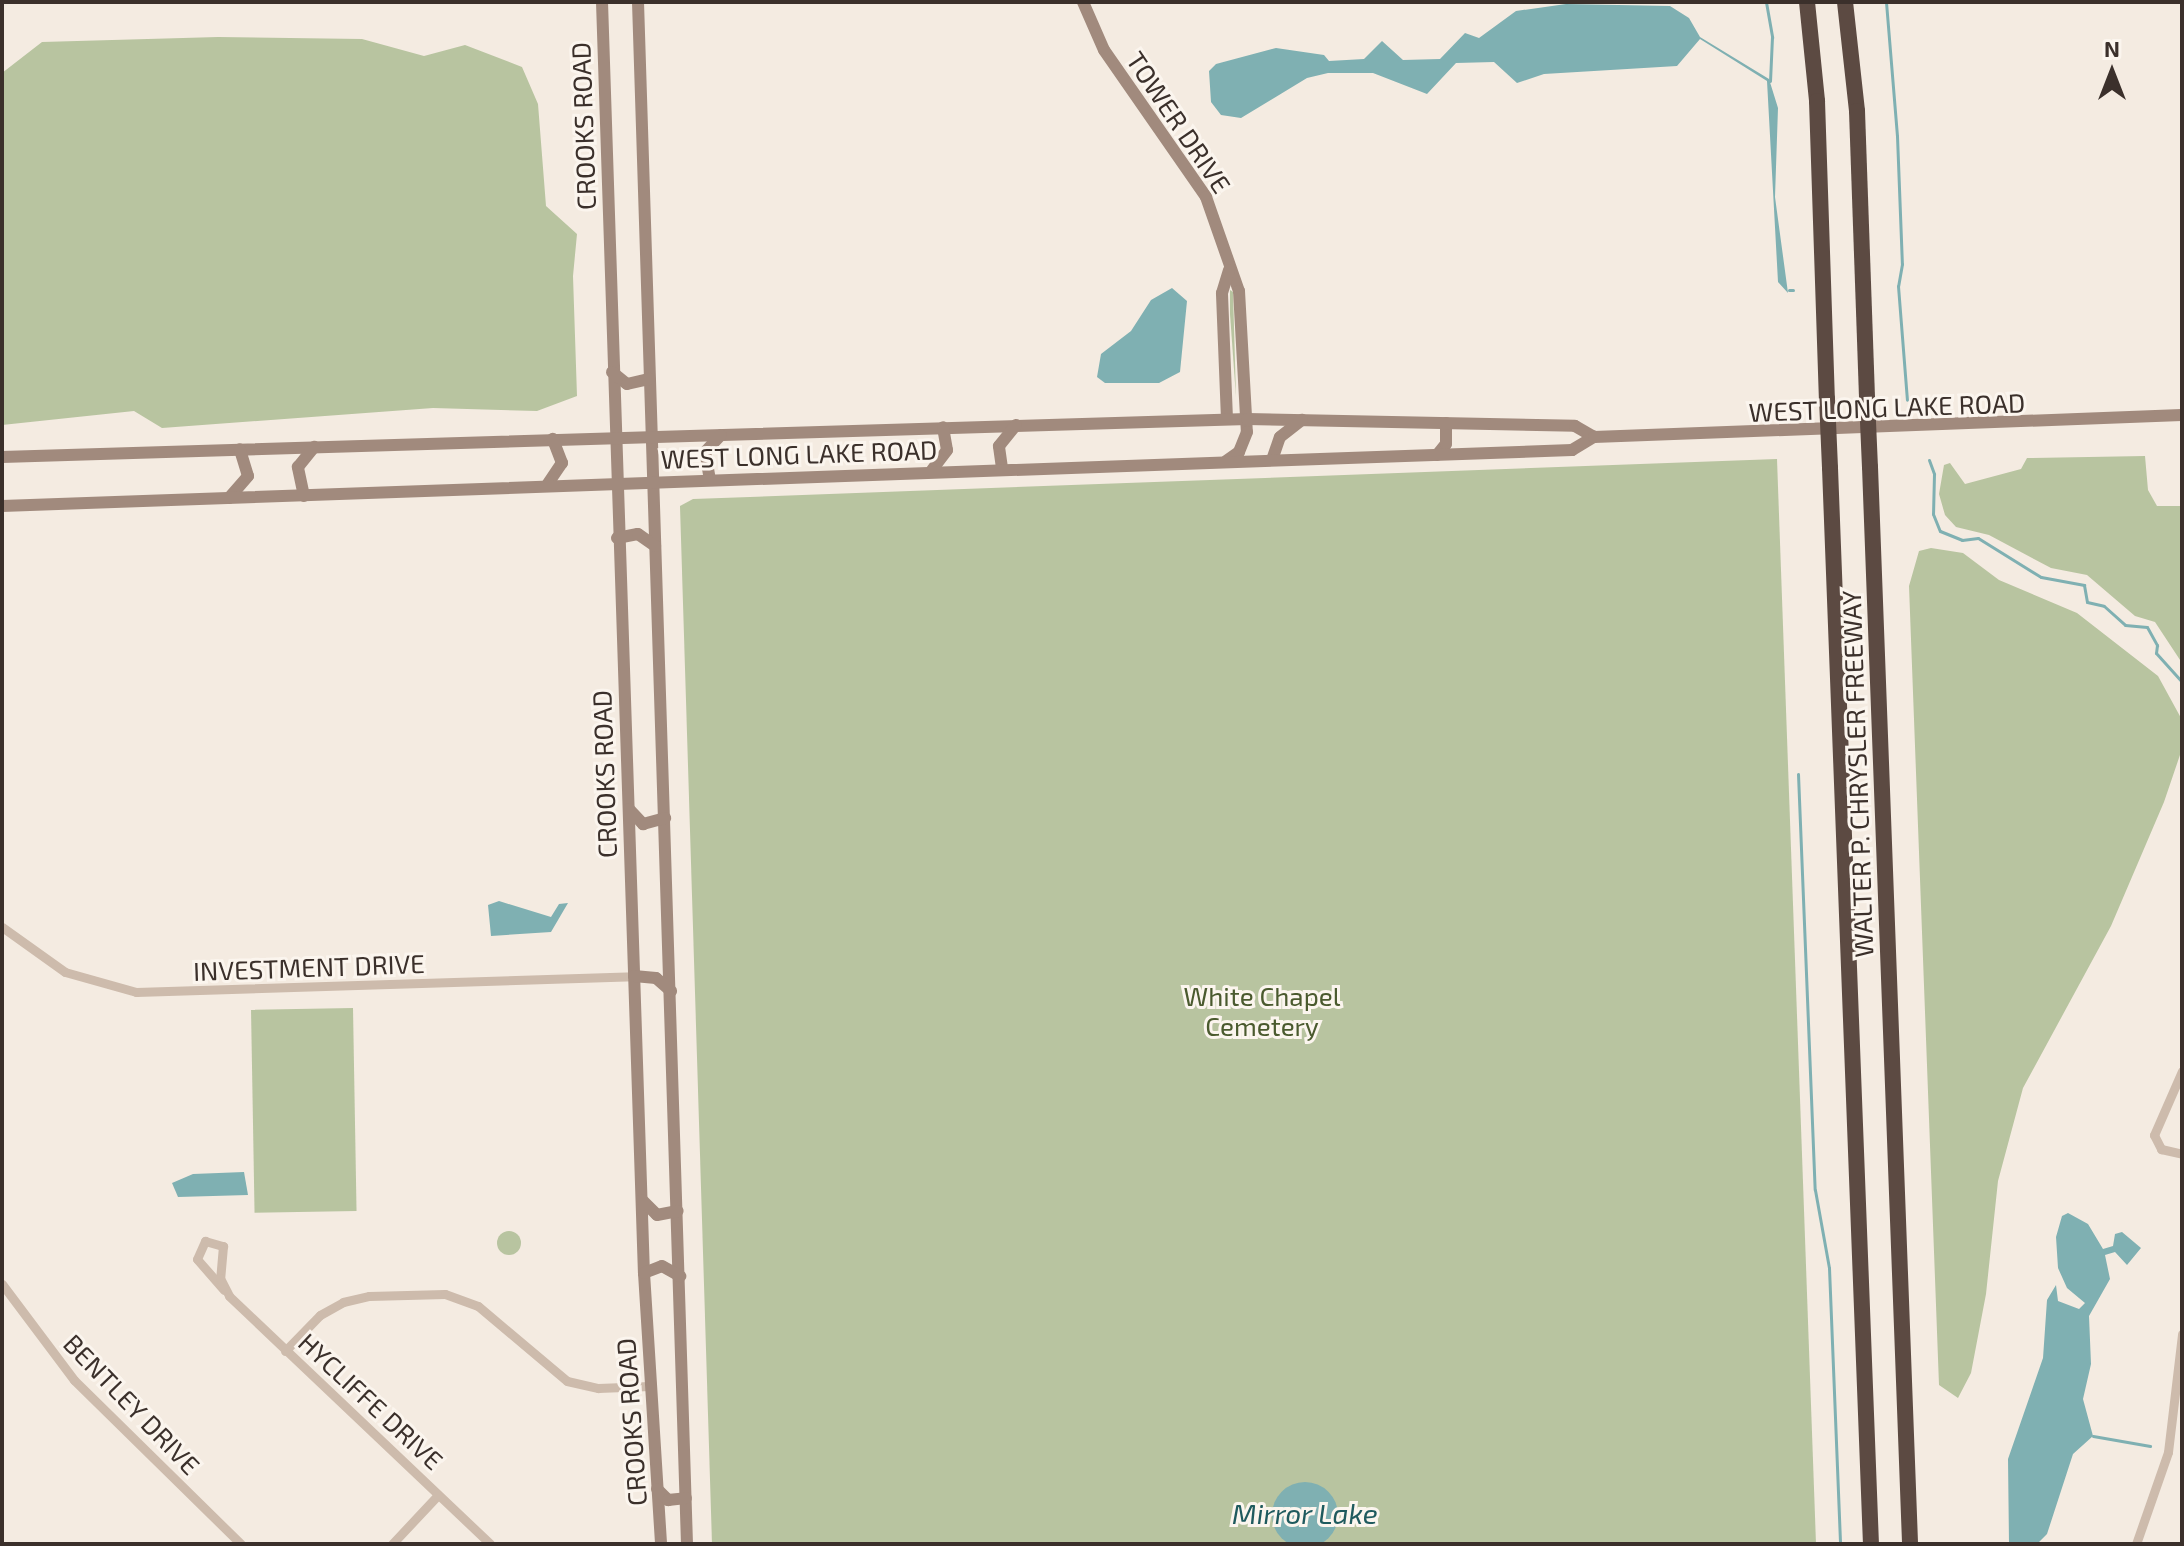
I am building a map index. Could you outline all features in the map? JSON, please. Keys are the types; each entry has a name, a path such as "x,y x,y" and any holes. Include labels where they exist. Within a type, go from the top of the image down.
{"highway":[{"name":"WALTER P. CHRYSLER FREEWAY","path":"1807,2 1817,101 1871,1544"},
{"name":"WALTER P. CHRYSLER FREEWAY","path":"1845,2 1857,111 1910,1544"}],"main road":[{"name":"CROOKS ROAD","path":"602,2 617,538 644,1273 661,1544"},
{"name":"CROOKS ROAD","path":"638,2 687,1544"},
{"name":"TOWER DRIVE","path":"1083,2 1113,63 1206,197 1229,270 1239,291 1247,419"},
{"name":"TOWER DRIVE","path":"1227,419 1222,293 1229,270"},
{"path":"612,372 627,384 649,379"},
{"name":"WEST LONG LAKE ROAD","path":"2,506 932,470 1572,450 1594,437 2182,415"},
{"name":"WEST LONG LAKE ROAD","path":"2,457 1227,419 1575,426 1594,437"},
{"path":"1226,461 1243,445 1247,419"},
{"path":"1272,460 1280,437 1305,419"},
{"path":"1437,455 1446,444 1446,423"},
{"path":"1002,468 999,446 1016,425"},
{"path":"932,470 947,450 943,427"},
{"path":"710,480 705,452 724,434"},
{"path":"547,485 562,463 553,439"},
{"path":"304,496 298,467 314,447"},
{"path":"229,498 248,476 240,449"},
{"path":"617,538 638,534 655,546"},
{"path":"628,806 643,824 665,818"},
{"path":"634,976 656,978 671,991"},
{"path":"642,1200 657,1215 678,1211"},
{"path":"644,1273 662,1266 680,1276"},
{"path":"657,1489 668,1500 686,1498"}],"street":[{"name":"INVESTMENT DRIVE","path":"2,927 65,972 136,992 634,976"},
{"path":"2182,1071 2154,1135 2161,1149 2182,1154"},
{"name":"HYCLIFFE DRIVE","path":"224,1290 220,1278 226,1251 215,1240 205,1241 197,1259 224,1290 490,1544"},
{"name":"BENTLEY DRIVE","path":"2,1284 74,1380 241,1544"},
{"path":"285,1351 315,1319 343,1302 369,1296 445,1294 489,1314 567,1381 598,1388 650,1386"},
{"path":"2136,1544 2168,1452 2182,1334"},
{"path":"392,1544 438,1495"}],"green space":[{"path":"218,37 362,39 424,56 465,45 522,67 538,104 546,206 577,234 573,276 577,396 537,411 433,408 162,428 134,411 2,425 2,73 42,42"},
{"path":"1230,290 1233,292 1236,397 1230,314"},
{"path":"2145,456 2148,490 2157,506 2182,506 2182,663 2155,622 2135,616 2087,575 2051,568 1989,535 1956,527 1945,515 1939,494 1944,465 1950,463 1965,484 2021,469 2027,458"},
{"name":"White Chapel Cemetery","path":"1777,459 1816,1544 712,1544 680,506 693,499"},
{"path":"1931,548 1963,553 1999,580 2077,613 2158,676 2181,718 2181,752 2164,802 2111,926 2023,1088 1998,1181 1986,1294 1971,1373 1958,1398 1939,1385 1909,586 1919,551"},
{"path":"353,1008 357,1211 255,1213 251,1010"},
{"path":"509,1231 520,1238 521,1243 514,1254 509,1255 498,1248 497,1243 504,1232"}],"water":[{"path":"1566,4 1670,6 1689,18 1700,37 1769,79 1778,108 1775,197 1788,293 1778,282 1767,81 1700,39 1677,66 1544,74 1517,83 1494,62 1456,63 1427,94 1373,73 1328,73 1307,78 1241,118 1221,115 1211,102 1209,71 1216,64 1276,48 1324,55 1329,61 1364,59 1382,41 1403,60 1440,59 1465,33 1479,38 1516,11"},
{"path":"1172,288 1187,301 1180,372 1159,383 1105,383 1097,377 1101,354 1131,331 1151,300"},
{"path":"499,901 551,917 559,904 568,903 551,932 491,936 488,905"},
{"path":"244,1172 248,1195 178,1197 172,1183 193,1174"},
{"path":"2068,1213 2088,1224 2103,1249 2113,1246 2115,1234 2122,1232 2141,1248 2127,1265 2115,1252 2105,1255 2110,1279 2089,1316 2091,1364 2083,1399 2093,1436 2073,1454 2047,1534 2037,1544 2009,1544 2008,1459 2043,1358 2047,1300 2056,1285 2058,1301 2079,1309 2085,1303 2067,1288 2058,1268 2056,1237 2062,1216"},
{"name":"Mirror Lake","path":"1311,1482 1329,1491 1336,1502 1336,1528 1329,1539 1318,1546 1299,1548 1281,1539 1274,1528 1272,1509 1281,1491 1292,1484"}],"waterway":[{"path":"1766,2 1772,37 1770,81"},
{"path":"1886,2 1897,136 1902,264 1898,286 1907,400"},
{"path":"1929,460 1934,474 1933,514 1940,531 1962,540 1978,538 2041,577 2084,585 2087,602 2104,606 2125,625 2147,627 2157,645 2156,653 2182,682"},
{"path":"1798,774 1815,1190 1829,1268 1840,1544"},
{"path":"2093,1436 2150,1446"}]}
